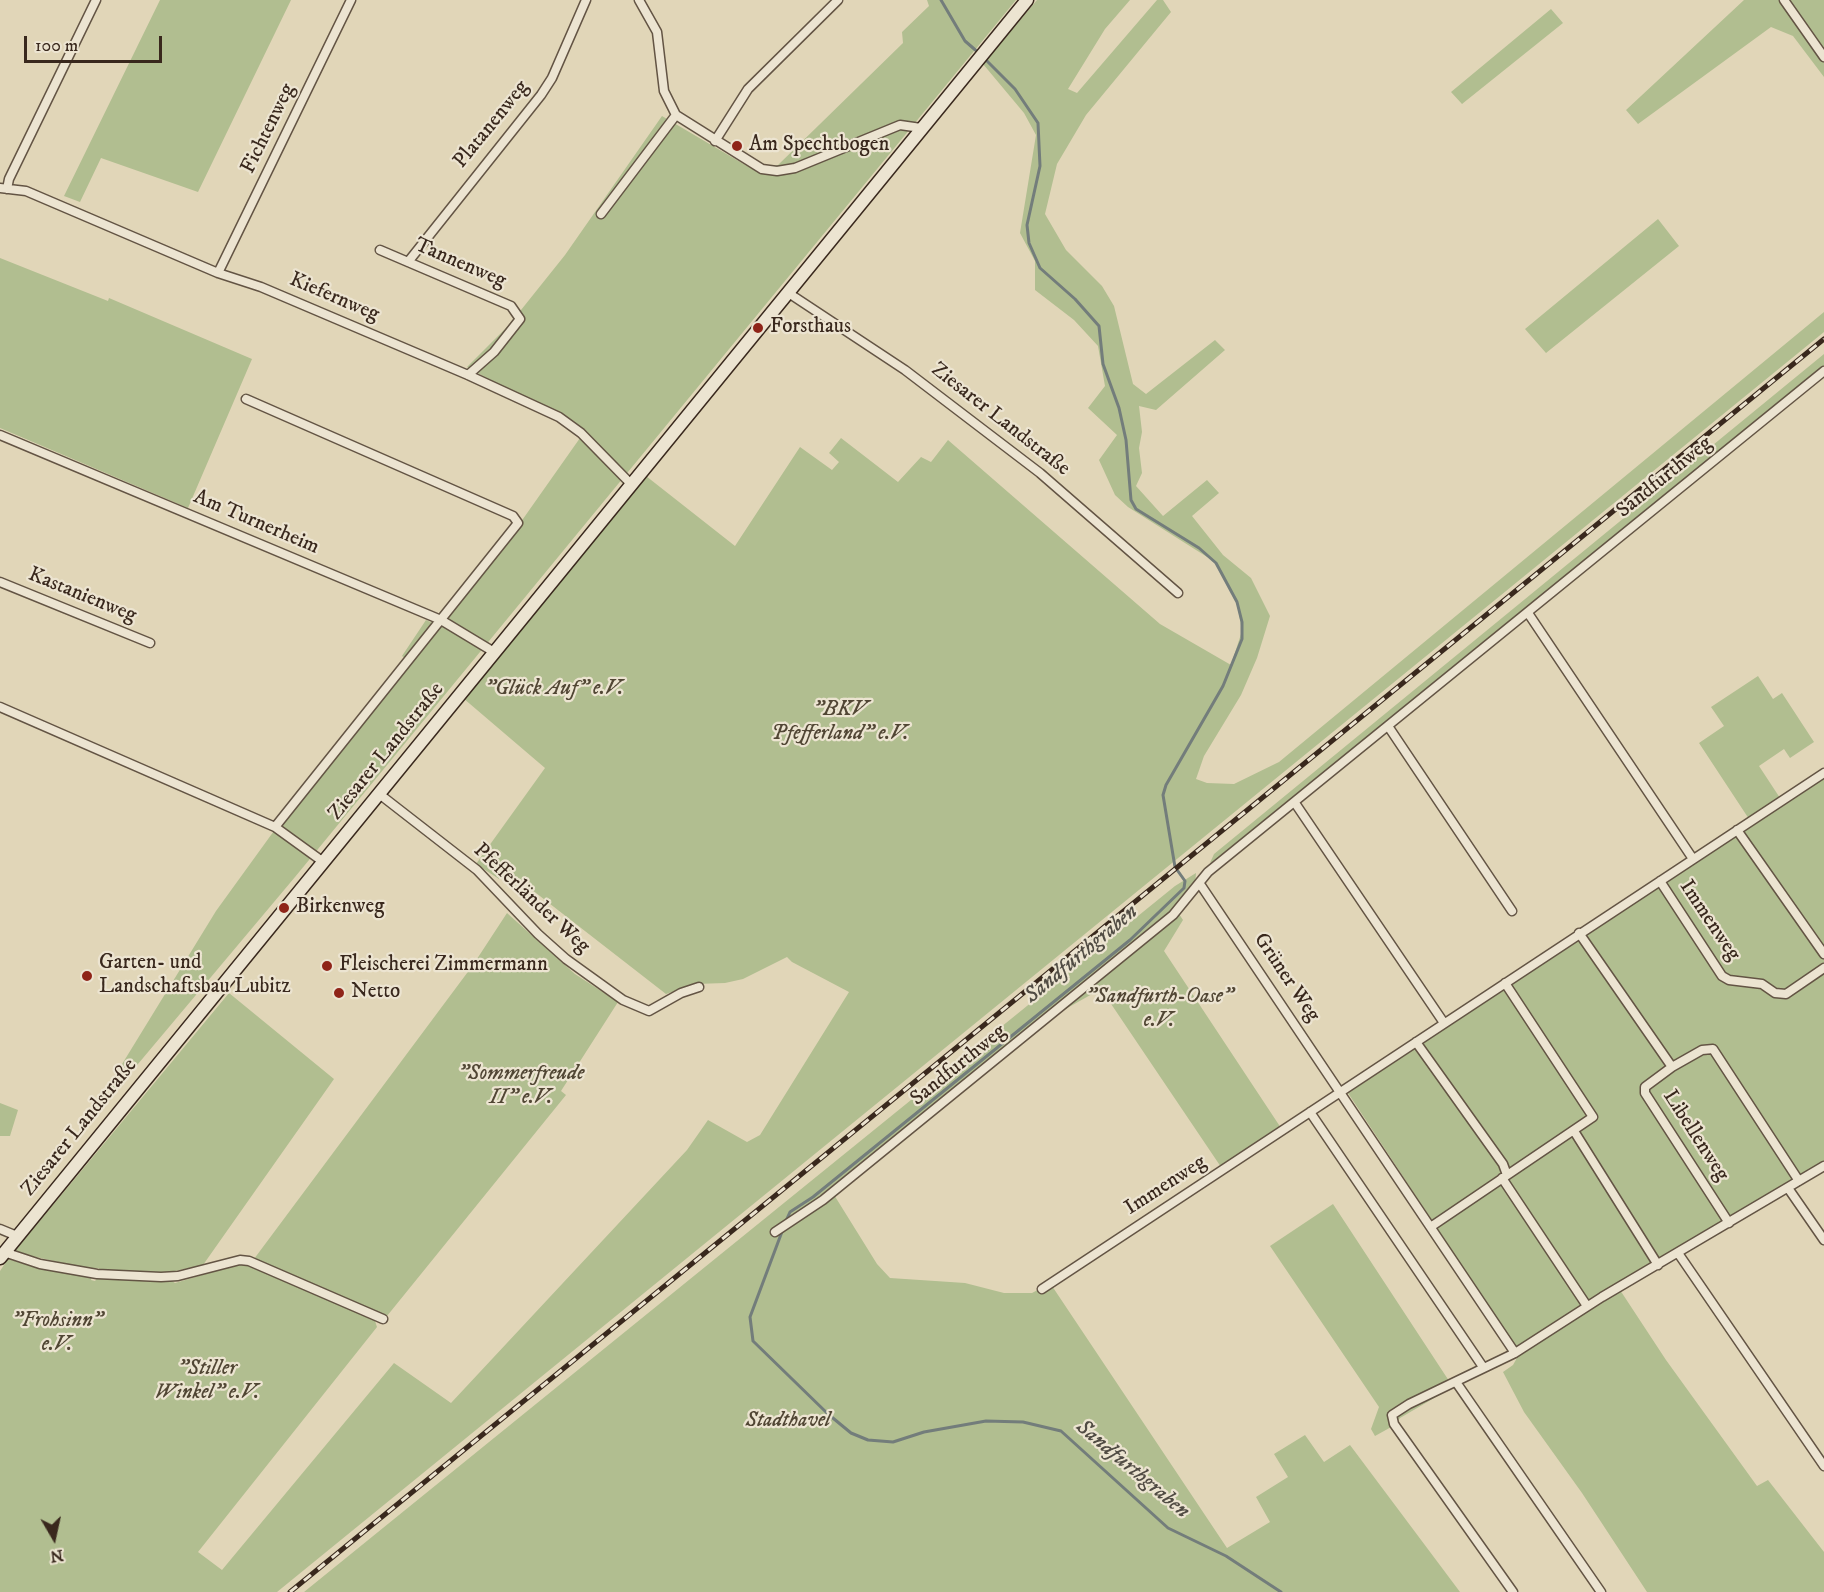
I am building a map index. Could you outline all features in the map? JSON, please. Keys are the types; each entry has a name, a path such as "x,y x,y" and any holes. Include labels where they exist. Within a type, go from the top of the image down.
{"main road":[{"name":"Ziesarer Landstraße","path":"2,1255 1027,0"}],"street":[{"path":"3,188 96,0"},
{"name":"Fichtenweg","path":"218,273 351,0"},
{"name":"Platanenweg","path":"408,262 541,95 552,78 586,0"},
{"path":"715,141 748,89 837,0"},
{"path":"1784,0 1824,57"},
{"path":"644,2 657,32 664,91 676,115 762,169 777,171 815,161 846,145 900,125 921,128"},
{"path":"601,214 676,115"},
{"name":"Kiefernweg","path":"3,188 26,191 218,273 261,287 468,375 571,425 631,484"},
{"name":"Tannenweg","path":"380,250 511,306 520,319 494,352 468,375"},
{"name":"Ziesarer Landstraße","path":"787,292 897,364 1040,473 1178,593"},
{"name":"Sandfurthweg","path":"775,1232 824,1200 1173,915 1208,872 1824,371"},
{"name":"Ziesarer Landstraße","path":"246,399 513,516 518,523 275,827"},
{"name":"Am Turnerheim","path":"0,435 441,620 494,652"},
{"name":"Kastanienweg","path":"0,582 150,643"},
{"path":"1528,613 1693,860"},
{"path":"0,708 105,751 275,827 322,861"},
{"path":"1388,726 1512,911"},
{"name":"Immenweg","path":"1041,1289 1824,773"},
{"name":"Pfefferländer Weg","path":"378,793 477,870 538,934 566,959 623,999 650,1011 681,993 699,987"},
{"path":"1295,803 1443,1023"},
{"path":"1737,831 1824,954"},
{"name":"Immenweg","path":"1660,881 1722,976 1729,980 1762,984 1775,993 1786,994 1824,968"},
{"name":"Grüner Weg","path":"1200,884 1341,1092"},
{"path":"1580,933 1672,1068"},
{"path":"1432,1226 1593,1118 1505,983"},
{"path":"1416,1042 1503,1164 1504,1177 1587,1306"},
{"name":"Libellenweg","path":"1729,1223 1644,1089 1672,1068 1702,1050 1713,1049 1799,1181"},
{"path":"1341,1092 1515,1353"},
{"path":"1310,1113 1483,1367"},
{"path":"1574,1131 1658,1265"},
{"path":"1513,1592 1394,1424 1392,1415 1409,1404 1515,1353 1587,1306 1824,1166"},
{"path":"1788,1188 1824,1240"},
{"path":"0,1229 17,1236"},
{"path":"1678,1253 1824,1466"},
{"path":"2,1255 97,1274 161,1277 240,1260 249,1261 383,1319"},
{"path":"1456,1382 1601,1592"}],"green space":[{"path":"160,0 291,0 198,192 101,158 80,202 64,196"},
{"path":"927,0 1016,0 295,877 117,1089 108,1087 216,911 271,835 410,662 402,656 426,620 439,626 518,526 580,438 583,431 565,416 510,391 467,367 509,325 565,255 662,116 752,169 778,165 903,43 902,32 929,6"},
{"path":"1037,0 1130,0 1105,29 1068,89 1077,93 1157,0 1163,0 1171,12 1086,115 1057,164 1045,214 1066,250 1102,286 1114,306 1133,384 1146,394 1215,340 1225,350 1156,410 1139,406 1142,432 1139,448 1142,473 1136,486 1163,516 1207,480 1219,493 1192,516 1223,555 1251,578 1270,616 1257,658 1241,695 1204,756 1196,779 1207,783 1234,784 1279,762 1824,312 1824,332 277,1592 0,1592 0,1271 8,1259 34,1267 92,1276 91,1280 95,1281 99,1276 175,1283 243,1263 374,1318 377,1327 198,1552 222,1570 394,1363 451,1403 687,1150 708,1120 747,1142 760,1135 849,992 792,962 787,957 743,979 725,983 696,984 666,994 509,872 505,870 499,879 476,864 545,768 463,698 646,476 735,546 800,447 832,470 839,462 829,453 841,438 898,482 921,457 931,462 948,440 1160,624 1231,665 1242,631 1237,603 1215,562 1128,507 1115,495 1099,460 1117,435 1088,408 1105,386 1098,346 1074,320 1035,290 1035,261 1020,233 1036,135 1024,113 983,64"},
{"path":"1744,0 1824,0 1824,77 1793,36 1771,27 1638,124 1626,110"},
{"path":"1551,9 1563,23 1462,104 1451,92"},
{"path":"1658,219 1679,246 1546,353 1525,329"},
{"path":"0,258 108,301 109,298 252,359 188,508 0,428"},
{"path":"1824,354 1824,367 1222,856 1210,863 1214,854"},
{"path":"1758,676 1773,699 1782,693 1814,742 1790,758 1784,749 1759,766 1780,798 1749,819 1699,743 1724,726 1711,707"},
{"path":"1824,777 1824,1163 1516,1348 1348,1093"},
{"name":"Stadthavel","path":"1196,873 1195,884 1174,910 831,1190 877,1264 890,1278 965,1283 1004,1293 1032,1293 1049,1284 1052,1286 1227,1548 1270,1522 1256,1497 1288,1477 1274,1454 1305,1435 1324,1462 1350,1445 1460,1592 304,1592 1175,886"},
{"name":"\"Sommerfreude II\" e.V.","path":"507,913 575,974 618,1002 561,1091 566,1095 387,1316 254,1259 473,965"},
{"name":"\"Sandfurth-Oase\" e.V.","path":"1179,914 1183,920 1164,951 1281,1128 1221,1167 1101,989 1062,1011"},
{"path":"229,993 334,1079 203,1265 161,1274 103,1272 98,1268 89,1269 14,1252"},
{"path":"0,1103 18,1110 10,1136 0,1136"},
{"path":"1333,1204 1453,1387 1400,1418 1393,1426 1375,1436 1371,1429 1379,1407 1270,1246"},
{"path":"1620,1290 1666,1360 1757,1486 1768,1480 1824,1552 1824,1592 1647,1592 1582,1493 1524,1412 1503,1372 1513,1365 1518,1356"}],"waterway":[{"name":"Sandfurthgraben","path":"941,0 965,41 980,54"},
{"name":"Sandfurthgraben","path":"785,1223 790,1212 813,1197 1130,940 1184,888 1185,881 1175,867 1163,795 1166,785 1223,686 1242,639 1242,622 1237,602 1216,563 1199,548 1136,509 1131,500 1126,440 1119,408 1103,364 1099,326 1075,299 1040,268 1029,243 1027,225 1040,166 1038,123 1015,89 985,59"},
{"name":"Sandfurthgraben","path":"783,1229 750,1317 753,1341 828,1414 851,1433 868,1440 893,1442 924,1432 986,1421 1023,1422 1061,1431 1168,1528 1226,1556 1281,1592"}],"railway":[{"path":"290,1592 1824,339"}],"place":[{"name":"Am Spechtbogen","path":"737,146"},
{"name":"Forsthaus","path":"758,328"},
{"name":"Birkenweg","path":"284,908"},
{"name":"Fleischerei Zimmermann","path":"327,966"},
{"name":"Garten- und Landschaftsbau Lubitz","path":"87,976"},
{"name":"Netto","path":"339,993"}],"park label":[{"name":"\"Glück Auf\" e.V.","path":"554,690"},
{"name":"\"BKV Pfefferland\" e.V.","path":"840,723"},
{"name":"\"Frohsinn\" e.V.","path":"57,1334"},
{"name":"\"Stiller Winkel\" e.V.","path":"207,1382"}]}
